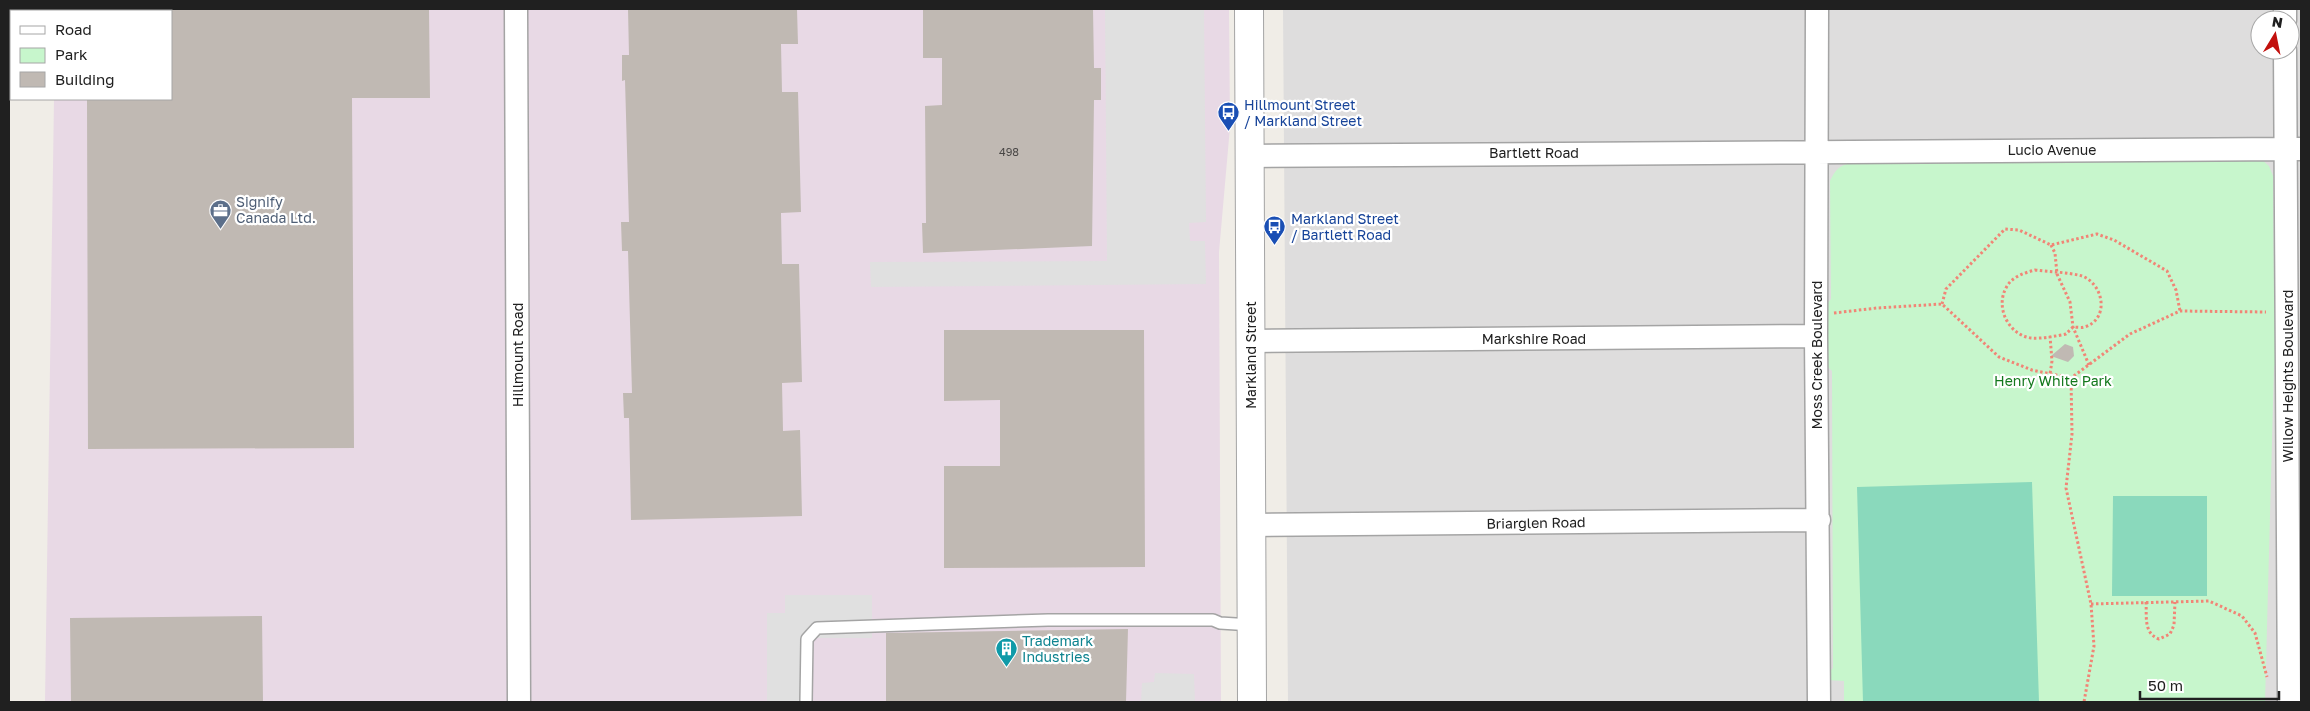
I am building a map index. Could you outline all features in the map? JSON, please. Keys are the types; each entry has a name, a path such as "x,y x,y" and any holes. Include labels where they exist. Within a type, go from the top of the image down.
{"street":[{"name":"Hillmount Road","path":"516,9 519,702"},
{"name":"Markland Street","path":"1248,9 1252,702"},
{"name":"Moss Creek Boulevard","path":"1817,9 1816,336 1820,702"},
{"name":"Willow Heights Boulevard","path":"2286,60 2293,149 2295,518 2289,702"},
{"name":"Lucio Avenue","path":"1818,151 2293,149"},
{"name":"Bartlett Road","path":"1250,156 1818,151"},
{"name":"Markshire Road","path":"1251,341 1816,336"},
{"name":"Briarglen Road","path":"1252,525 1819,520"},
{"path":"2289,702 2301,702"}],"lane":[{"path":"806,702 807,639 817,628 1048,620 1213,620 1220,623 1252,625"}],"path":[{"path":"1942,304 1946,289 2005,229 2019,230 2051,246 2057,274 2070,302 2073,327 2088,365"},
{"path":"2051,246 2097,234 2114,240 2167,271 2176,290 2180,311"},
{"path":"2035,270 2057,274 2082,276 2095,284 2102,299 2100,311 2094,320 2085,327 2073,327 2066,334 2032,338 2017,333 2004,318 2002,300 2006,287 2021,273 2035,270"},
{"path":"1828,313 1942,304 1999,357 2032,370 2071,378 2130,334 2180,311 2267,312"},
{"path":"2050,336 2052,361 2050,374"},
{"path":"2071,378 2072,434 2066,488 2091,604 2094,646 2084,702"},
{"path":"2091,604 2209,601 2242,616 2255,633 2267,678 2274,678"},
{"path":"2146,602 2148,631 2152,636 2159,639 2170,634 2174,625 2175,602"}],"shaded area":[{"path":"1105,9 1204,9 1206,222 1189,223 1190,241 1205,241 1206,284 871,287 870,262 1107,261"},
{"path":"1229,9 1230,127 1219,252 1221,702 45,702 54,100 172,100 172,10 56,10"},
{"path":"1283,9 2301,9 2301,702 1288,702"},
{"path":"785,595 872,595 872,638 809,638 809,702 767,702 767,613 785,613"},
{"path":"1155,673 1194,674 1195,702 1141,702 1142,683 1154,682"}],"green space":[{"name":"Henry White Park","path":"2262,160 2269,166 2273,176 2274,299 2279,305 2282,361 2274,366 2265,702 1844,702 1844,681 1826,680 1826,676 1833,668 1832,371 1825,364 1824,307 1831,299 1830,181 1836,171 1850,163"},
{"path":"2032,482 2039,702 1863,702 1857,487"},
{"path":"2113,496 2207,496 2207,596 2112,596"}],"building":[{"name":"Signify Canada Ltd.","path":"429,9 430,98 352,98 354,448 88,449 87,100 172,100 171,10"},
{"path":"628,9 797,9 798,44 781,44 782,92 798,92 801,212 781,213 782,264 799,264 802,382 782,383 783,431 800,430 802,516 631,520 629,418 624,418 623,393 632,393 628,251 622,251 621,222 629,222 625,80 622,81 622,55 629,55"},
{"path":"923,9 1093,9 1094,68 1101,68 1101,100 1094,100 1092,246 923,253 922,223 926,223 925,106 942,105 942,58 923,58"},
{"path":"944,330 1144,330 1145,567 944,568 944,466 1000,466 1000,400 944,401"},
{"path":"2065,344 2073,347 2074,356 2068,362 2051,356"},
{"path":"262,616 263,702 71,702 70,618"},
{"name":"Trademark Industries","path":"1128,629 1126,702 886,702 886,633"}],"place":[{"name":"Hillmount Street / Markland Street","path":"1228,132"},
{"name":"Signify Canada Ltd.","path":"220,229"},
{"name":"Markland Street / Bartlett Road","path":"1275,246"},
{"name":"Trademark Industries","path":"1006,668"}]}
